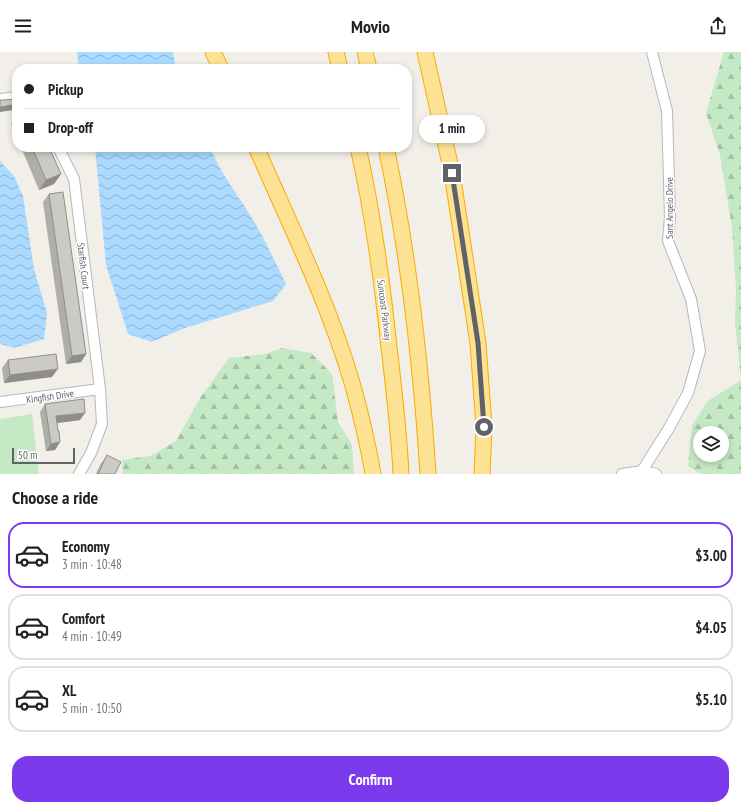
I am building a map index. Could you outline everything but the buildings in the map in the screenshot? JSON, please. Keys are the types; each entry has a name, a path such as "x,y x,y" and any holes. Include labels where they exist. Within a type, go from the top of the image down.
{"highway":[{"path":"213,52 219,64"},
{"path":"336,52 339,64"},
{"path":"365,52 368,64"},
{"path":"424,52 452,173 477,336 484,427 482,474"},
{"path":"258,152 313,276 333,328 353,386 374,474"},
{"name":"Suncoast Parkway","path":"359,152 374,230 385,307 401,474"},
{"path":"387,152 403,238 412,300 420,366 428,474"}],"street":[{"name":"Sant Angelo Drive","path":"642,471 670,428 688,393 700,351 691,299 668,241 670,217 667,111 652,52"},
{"path":"0,99 12,98"},
{"name":"Starfish Court","path":"60,152 74,179 100,389 102,424 91,453 78,474"},
{"name":"Kingfish Drive","path":"0,402 100,389"},
{"path":"622,474 642,471 656,474"}],"green space":[{"path":"724,52 741,52 741,380 735,321 736,288 732,227 720,155 706,113"},
{"path":"282,348 311,353 332,374 338,422 352,445 354,474 123,474 122,460 151,456 176,441 200,398 229,358 265,354"},
{"path":"741,380 741,474 701,474 688,466 692,425 708,401"},
{"path":"32,414 39,474 0,474 0,419"}],"water":[{"path":"77,52 173,52 175,64 78,64"},
{"path":"95,152 212,152 222,172 258,228 286,284 273,301 185,328 152,342 128,334 106,265"},
{"path":"0,161 14,176 23,196 34,269 47,313 44,339 14,348 0,344"}],"route":[{"path":"452,173 478,343 484,427"}]}
